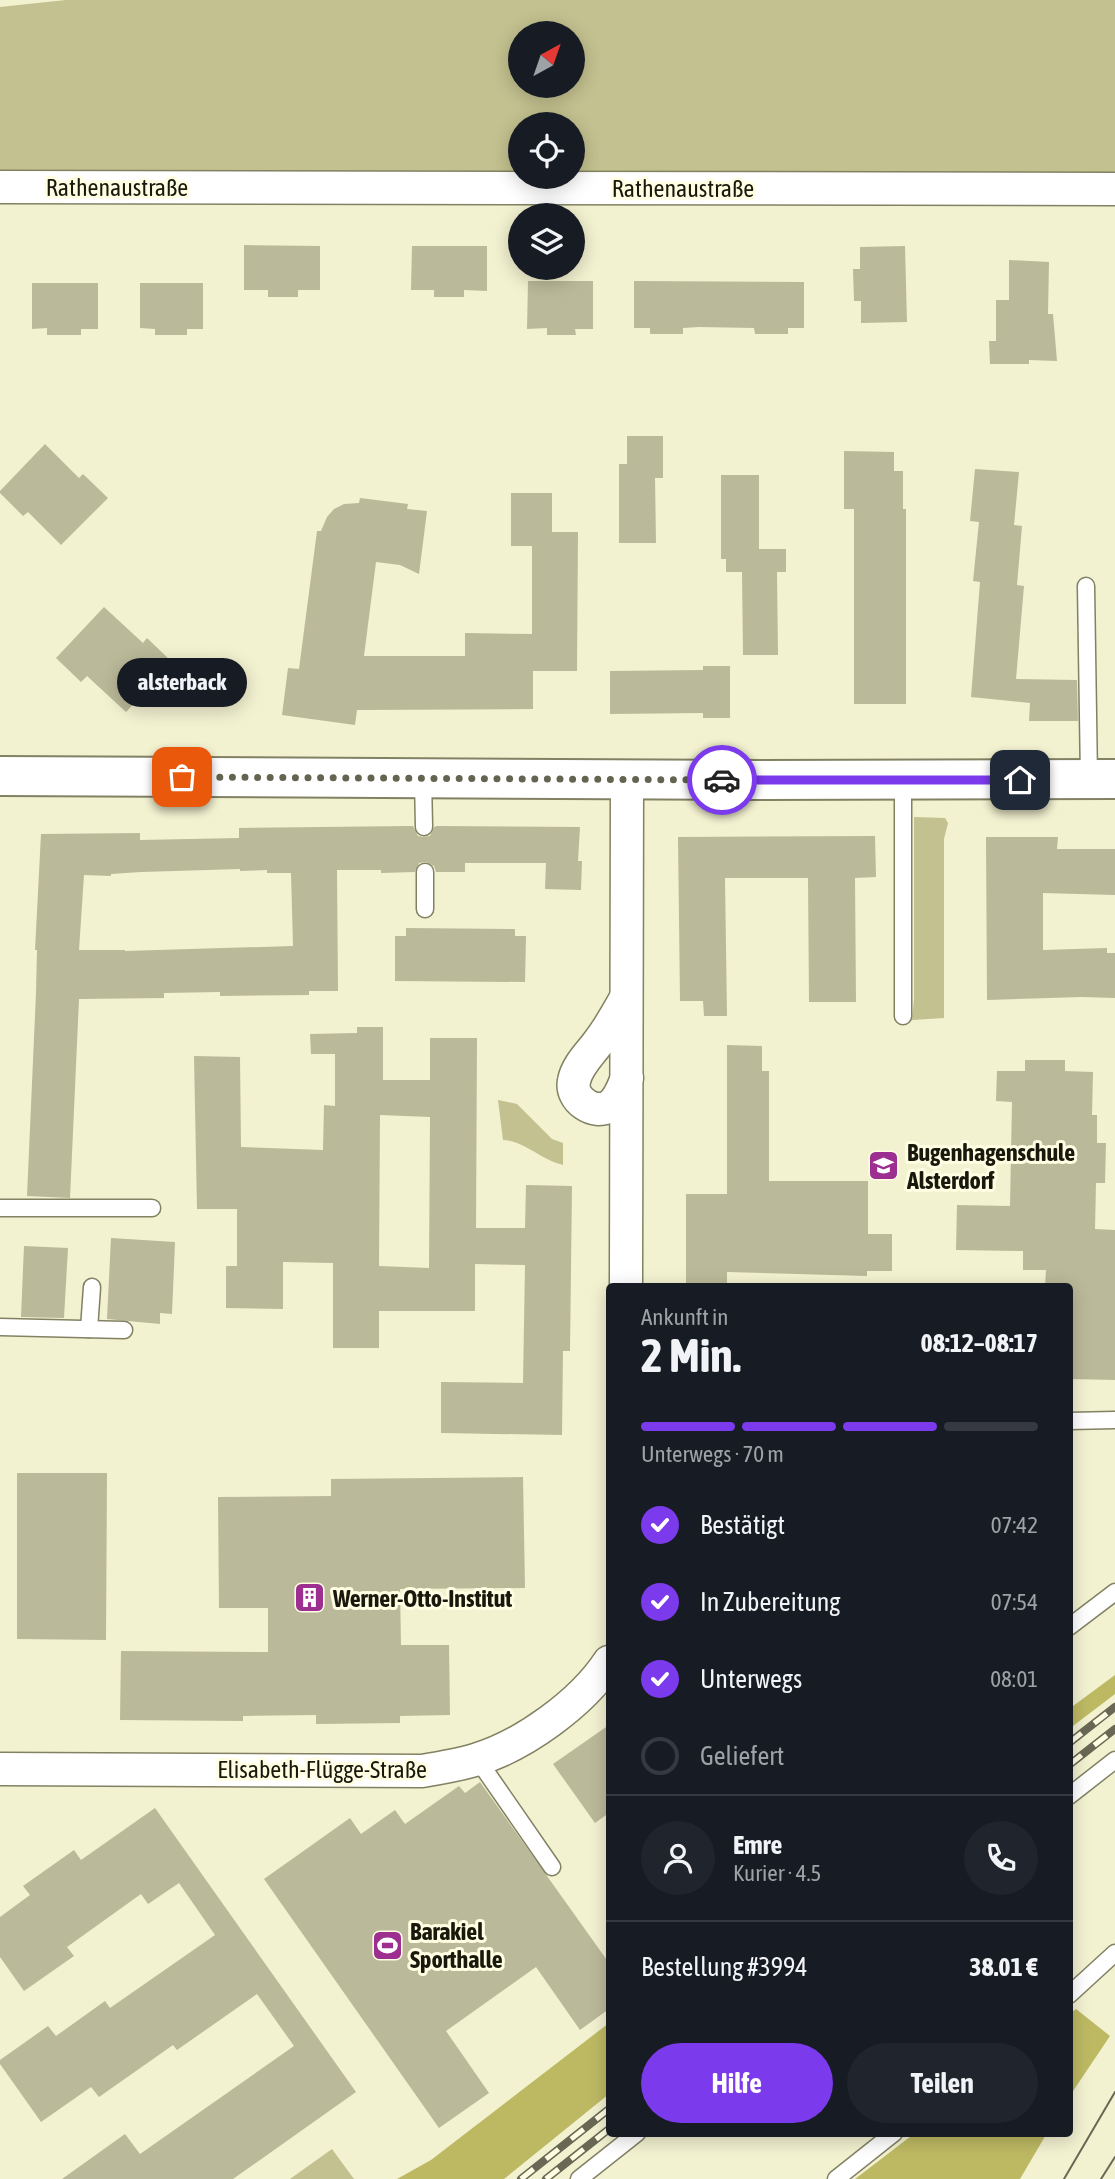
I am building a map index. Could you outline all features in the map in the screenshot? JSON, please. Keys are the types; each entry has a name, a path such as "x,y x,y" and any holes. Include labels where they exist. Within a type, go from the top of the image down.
{"street":[{"name":"Rathenaustraße","path":"0,187 1115,189"},
{"path":"0,776 1102,779"},
{"path":"626,1283 627,779"},
{"path":"626,998 602,1038 579,1067 573,1084 577,1098 587,1107 600,1109 610,1106 620,1096 627,1077"},
{"name":"Elisabeth-Flügge-Straße","path":"0,1769 422,1770 478,1760 526,1737 582,1694 606,1666"}],"lane":[{"path":"1086,586 1102,779"},
{"path":"423,778 424,827"},
{"path":"903,779 903,1016"},
{"path":"425,872 425,909"},
{"path":"0,1208 152,1208"},
{"path":"89,1329 92,1287"},
{"path":"0,1327 124,1330"},
{"path":"1073,1420 1115,1420"},
{"path":"1073,1624 1115,1592"},
{"path":"478,1760 552,1867"},
{"path":"1073,1793 1115,1760"},
{"path":"1073,1991 1115,1953"},
{"path":"579,2179 633,2137"},
{"path":"836,2179 889,2137"}],"shaded area":[{"path":"66,0 1115,0 1115,173 585,172 585,112 508,112 508,172 0,171 0,7"},
{"path":"914,817 945,818 948,823 944,839 944,1018 912,1020"},
{"path":"498,1100 517,1104 552,1139 563,1143 563,1165 518,1143 503,1140"},
{"path":"1115,1675 1115,1694 1073,1726 1073,1706"},
{"path":"1076,2009 1110,2036 1073,2091 1073,2011"},
{"path":"606,2025 606,2096 504,2179 397,2179 431,2160"},
{"path":"910,2137 1045,2137 1020,2179 855,2179"},
{"path":"332,2149 354,2179 290,2179"}],"building":[{"path":"244,245 320,246 320,290 298,290 298,297 268,297 268,290 244,290"},
{"path":"412,246 487,246 487,291 464,290 464,297 434,297 434,290 411,290"},
{"path":"905,246 907,322 861,323 861,301 854,301 853,269 860,269 860,247"},
{"path":"1009,260 1049,262 1048,314 1053,314 1057,361 1029,360 1029,364 990,364 989,341 996,341 996,300 1009,300"},
{"path":"528,281 593,281 593,329 575,329 576,335 547,335 547,328 527,329"},
{"path":"634,281 804,282 804,328 788,328 788,334 755,334 754,328 699,327 683,328 683,334 650,334 650,328 634,328"},
{"path":"32,283 98,283 98,329 81,329 81,335 47,335 47,328 32,329"},
{"path":"140,283 203,283 203,329 187,329 187,335 155,335 155,329 140,328"},
{"path":"627,436 663,436 663,478 655,478 656,543 619,543 619,464 627,464"},
{"path":"45,444 79,478 83,474 108,498 61,545 28,512 23,516 0,493"},
{"path":"844,451 894,452 894,471 903,471 903,509 906,509 906,704 854,704 854,509 844,509"},
{"path":"975,469 1019,472 1014,525 1022,526 1017,585 1024,586 1016,679 1077,680 1078,721 1029,721 1030,703 971,697 980,582 973,581 979,522 970,521"},
{"path":"721,475 759,475 759,549 786,549 786,572 777,572 778,655 743,655 742,572 726,572 726,559 721,559"},
{"path":"511,493 552,493 552,532 578,532 577,671 533,671 533,709 357,710 355,725 282,715 288,668 299,669 317,531 321,531 334,509 344,504 359,503 360,498 408,504 407,509 427,511 419,574 400,565 376,562 364,656 465,656 465,633 532,634 532,546 511,546"},
{"path":"104,607 143,643 147,638 172,662 126,712 87,676 81,682 56,658"},
{"path":"703,666 730,666 730,718 703,718 703,713 610,714 610,671 703,670"},
{"path":"413,826 418,836 424,837 430,836 437,826 580,827 578,861 582,861 581,890 545,889 546,863 465,863 465,872 436,872 434,866 426,862 419,863 415,872 337,870 338,991 309,991 309,995 220,996 220,992 164,993 164,998 79,999 70,1198 27,1196 41,834 140,833 140,840 239,838 239,828","holes":["240,871 291,873 293,946 79,950 84,875"]},
{"path":"875,836 876,877 855,878 856,1002 809,1002 808,878 725,878 727,1016 704,1016 703,1001 680,1001 678,837"},
{"path":"986,837 1058,837 1057,849 1115,849 1115,895 1043,893 1043,950 1107,948 1107,953 1115,953 1115,998 987,1000"},
{"path":"406,928 515,929 515,936 526,936 525,982 395,981 395,936 406,936"},
{"path":"357,1027 383,1027 383,1080 430,1080 430,1038 477,1038 476,1228 525,1228 526,1185 572,1186 570,1351 563,1351 562,1435 441,1433 441,1382 523,1383 525,1265 475,1264 475,1311 379,1311 379,1348 333,1348 333,1263 283,1262 283,1309 226,1308 226,1266 237,1266 237,1209 197,1209 194,1056 240,1057 241,1147 323,1150 324,1105 335,1106 335,1054 311,1054 310,1034 357,1033","holes":["380,1115 430,1117 429,1268 379,1266"]},
{"path":"727,1045 762,1046 762,1071 769,1071 769,1181 868,1181 868,1234 892,1234 892,1271 867,1271 867,1276 727,1272 727,1283 686,1283 686,1194 727,1194"},
{"path":"1025,1060 1065,1060 1065,1071 1093,1072 1092,1115 1097,1115 1097,1143 1106,1143 1105,1183 1096,1183 1095,1229 1115,1230 1115,1380 1073,1379 1073,1283 1045,1283 1046,1270 1023,1270 1023,1251 956,1250 957,1205 1010,1206 1012,1102 996,1101 997,1071 1025,1071"},
{"path":"111,1238 175,1242 172,1314 160,1313 160,1324 107,1319"},
{"path":"24,1246 68,1248 64,1318 21,1317"},
{"path":"17,1473 107,1473 106,1640 17,1639"},
{"name":"Werner-Otto-Institut","path":"523,1477 525,1588 400,1589 401,1645 449,1645 450,1715 400,1716 400,1723 316,1724 316,1715 243,1716 243,1721 120,1720 121,1651 268,1652 268,1608 219,1608 218,1497 331,1496 331,1479"},
{"path":"606,1727 606,1815 595,1823 553,1764"},
{"name":"Barakiel Sporthalle","path":"480,1782 606,1959 606,2011 580,2030 536,1967 446,2031 489,2093 439,2128 264,1879 350,1818 361,1834 395,1810 405,1824 459,1786 465,1793"},
{"path":"155,1808 356,2092 233,2179 62,2179 125,2134 140,2154 294,2046 257,1994 177,2050 173,2045 99,2097 91,2087 41,2122 0,2064 0,2060 48,2026 56,2036 105,2001 110,2008 215,1935 179,1883 148,1904 141,1894 67,1947 74,1956 24,1991 0,1957 0,1917 30,1895 23,1886 74,1850 81,1860"}],"tram line":[{"path":"1064,2179 1115,2092"},
{"path":"1101,2179 1115,2157"}],"railway":[{"path":"1073,1740 1115,1707"},
{"path":"1073,1762 1115,1729"},
{"path":"521,2179 606,2111"},
{"path":"546,2179 606,2131"}],"way so far":[{"path":"182,777 722,780"}],"place":[{"name":"alsterback","path":"182,777"},
{"name":"Bugenhagenschule Alsterdorf","path":"884,1166"},
{"name":"Werner-Otto-Institut","path":"310,1598"},
{"name":"Barakiel Sporthalle","path":"387,1945"}],"route":[{"path":"722,780 1020,780"}]}
